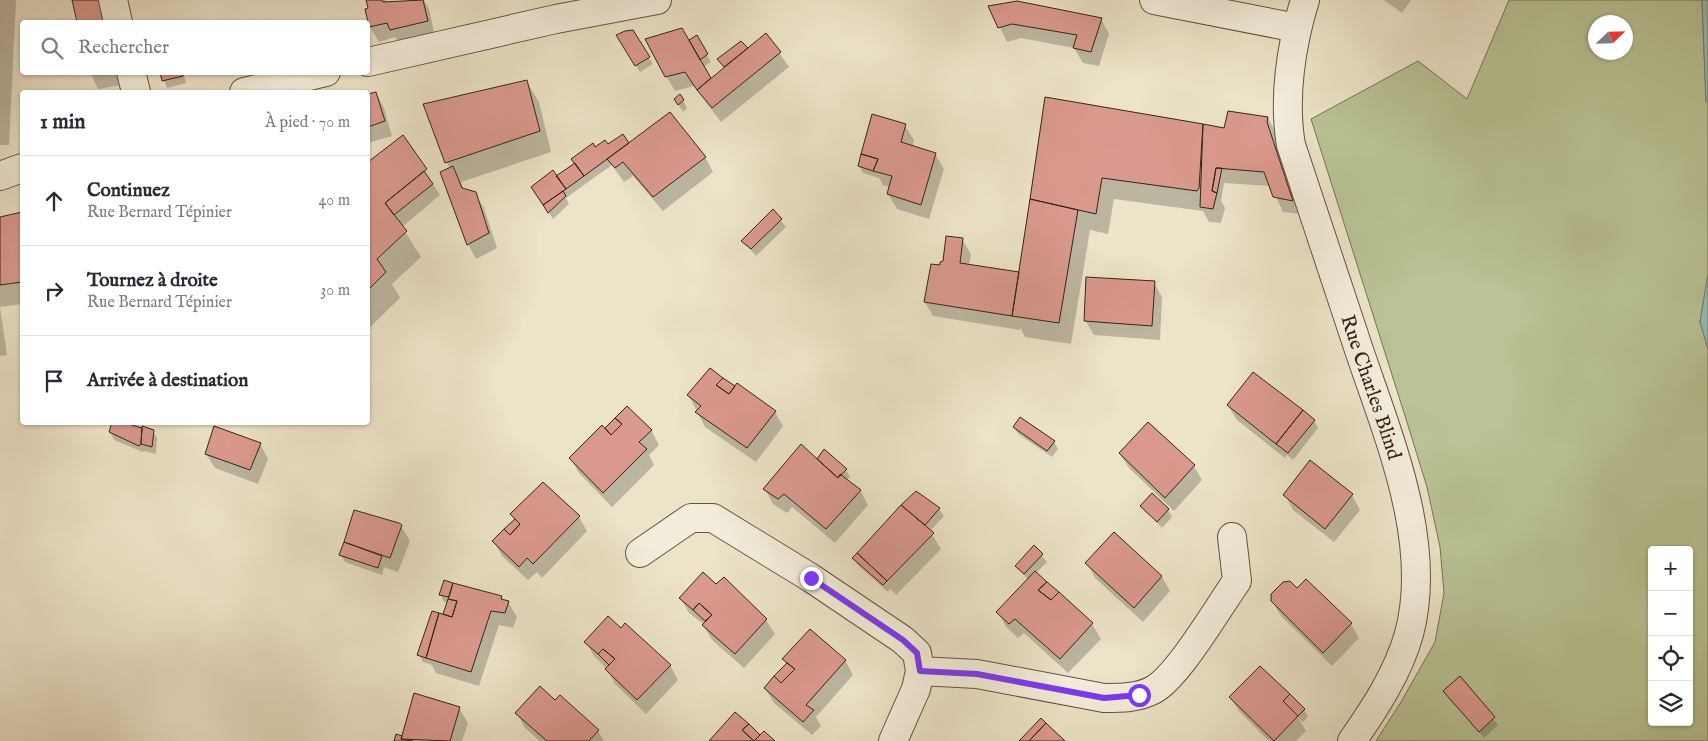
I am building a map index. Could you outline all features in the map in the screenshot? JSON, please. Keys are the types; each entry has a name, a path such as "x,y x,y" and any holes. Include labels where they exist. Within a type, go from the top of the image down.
{"street":[{"path":"113,0 118,20"},
{"path":"370,62 556,19 657,0"},
{"path":"1154,0 1298,28"},
{"name":"Rue Charles Blind","path":"1305,0 1298,28 1287,119 1291,145 1399,468 1414,547 1416,580 1409,634 1395,669 1377,704 1352,741"},
{"path":"132,75 136,90"},
{"path":"252,90 314,75"},
{"path":"0,176 20,169"},
{"path":"640,553 691,518 713,518 811,578 903,640 917,653 920,671 916,689 893,741"},
{"path":"920,671 977,674 1104,698 1123,698 1154,690 1174,672 1237,581 1232,537"}],"green space":[{"path":"1509,0 1702,0 1706,101 1708,102 1708,274 1700,322 1708,349 1708,741 1376,741 1401,702 1435,642 1444,593 1440,547 1427,487 1311,119 1418,61 1467,99"}],"water":[{"path":"1702,0 1708,0 1708,102 1706,102"},
{"path":"1708,274 1708,349 1700,322"}],"building":[{"path":"72,0 99,0 103,20 77,20"},
{"path":"366,0 382,0 383,2 423,0 428,21 390,30 387,23 370,27 370,20 367,20 365,9 368,8"},
{"path":"1017,1 1102,18 1091,52 1073,48 1077,35 1012,24 998,28 988,6"},
{"path":"682,28 711,78 697,90 685,72 665,77 645,39"},
{"path":"633,30 650,57 635,66 616,35"},
{"path":"766,33 781,52 712,108 697,90"},
{"path":"697,35 708,54 700,60 689,40"},
{"path":"741,41 748,48 724,67 717,59"},
{"path":"161,75 183,75 183,76 162,81"},
{"path":"527,80 540,131 445,163 423,104"},
{"path":"376,92 385,121 370,126 370,94"},
{"path":"680,94 684,100 678,105 674,99"},
{"path":"1045,97 1203,124 1199,188 1197,191 1102,178 1096,214 1030,199"},
{"path":"1228,111 1268,117 1267,122 1293,201 1273,197 1264,172 1216,168 1212,191 1217,193 1213,209 1200,207 1203,124 1224,128"},
{"path":"670,112 706,157 653,197 623,162 615,168 607,159"},
{"path":"872,114 906,124 901,142 936,153 921,205 887,194 892,176 873,171 878,159 861,154"},
{"path":"623,134 629,143 584,176 571,159 593,143 595,147 605,140 608,144"},
{"path":"403,135 427,169 385,203 407,231 377,259 386,272 370,288 370,160"},
{"path":"861,154 878,159 873,171 858,166"},
{"path":"575,163 584,176 566,189 556,176"},
{"path":"453,166 462,188 476,192 489,233 467,245 440,172"},
{"path":"1216,168 1222,168 1217,193 1212,191"},
{"path":"553,170 566,189 543,205 531,187"},
{"path":"424,171 433,184 394,215 385,203"},
{"path":"563,191 566,196 548,213 543,205"},
{"path":"1030,199 1078,210 1059,323 1012,316"},
{"path":"773,209 782,219 751,249 741,241"},
{"path":"20,212 20,282 0,285 0,217"},
{"path":"946,236 963,238 960,263 1019,272 1012,316 924,302 931,264 940,265 940,262 943,261"},
{"path":"1086,277 1155,281 1152,326 1084,321"},
{"path":"710,368 723,378 716,385 729,394 737,383 776,411 747,448 695,412 701,406 687,395"},
{"path":"1253,372 1303,410 1276,444 1227,405"},
{"path":"723,378 735,386 729,394 716,385"},
{"path":"627,406 652,430 639,442 647,449 603,493 569,458 602,425 611,435 622,424 615,418"},
{"path":"1303,410 1315,420 1288,453 1276,444"},
{"path":"1020,417 1055,441 1047,451 1013,427"},
{"path":"615,418 622,424 611,435 605,428"},
{"path":"1148,422 1195,465 1165,498 1119,453"},
{"path":"111,425 132,425 142,428 141,444 139,446 109,432"},
{"path":"142,426 154,430 152,447 141,444"},
{"path":"214,426 261,443 250,470 205,454"},
{"path":"801,444 838,478 840,474 861,490 826,529 784,494 778,499 763,489"},
{"path":"824,449 847,469 838,478 817,459"},
{"path":"1310,460 1353,494 1325,529 1283,495"},
{"path":"543,482 580,516 533,564 527,558 519,567 492,541 504,529 510,535 520,524 510,514"},
{"path":"916,491 940,508 925,525 901,505"},
{"path":"1152,493 1169,509 1157,522 1140,506"},
{"path":"901,505 934,533 887,581 857,553"},
{"path":"354,510 402,525 390,558 344,542"},
{"path":"515,519 520,524 510,535 504,529"},
{"path":"1114,532 1162,576 1134,608 1085,563"},
{"path":"344,542 382,556 378,568 339,555"},
{"path":"1034,545 1043,554 1024,574 1015,566"},
{"path":"857,553 887,581 883,585 852,558"},
{"path":"1035,571 1047,582 1038,590 1051,600 1059,592 1093,623 1060,659 1015,619 1009,624 996,612"},
{"path":"703,572 716,584 724,577 767,619 735,654 702,625 712,615 699,603 693,610 679,598"},
{"path":"1306,579 1352,623 1323,653 1271,601 1271,594 1283,582 1290,581 1297,588"},
{"path":"444,580 453,583 449,597 439,595"},
{"path":"1047,582 1059,592 1051,600 1038,590"},
{"path":"453,583 502,596 501,599 509,601 505,613 491,611 471,672 426,658 439,613 452,617 457,601 448,599"},
{"path":"448,599 457,601 452,617 443,614"},
{"path":"699,603 712,615 705,621 693,610"},
{"path":"432,611 439,613 426,658 417,655"},
{"path":"608,616 621,628 625,623 671,665 637,700 605,669 615,659 603,649 598,654 584,642"},
{"path":"810,629 846,660 806,705 814,710 803,722 764,688 774,676 781,683 795,669 782,659"},
{"path":"603,649 615,659 609,665 598,654"},
{"path":"787,663 795,669 781,683 774,676"},
{"path":"1260,666 1290,694 1283,701 1298,716 1274,741 1229,697"},
{"path":"1460,676 1495,717 1479,732 1443,691"},
{"path":"540,686 555,700 560,695 599,730 589,741 547,741 515,713"},
{"path":"414,693 460,707 450,741 401,739"},
{"path":"1290,694 1305,709 1298,716 1283,701"},
{"path":"735,712 749,724 742,730 754,741 709,741"},
{"path":"1041,718 1046,723 1029,741 1019,741"},
{"path":"1046,723 1065,741 1029,741"},
{"path":"749,724 760,735 754,741 742,730"},
{"path":"764,731 775,741 754,741"},
{"path":"396,734 402,736 401,739 413,741 394,741"}],"route":[{"path":"811,578 903,640 917,653 920,671 977,674 1104,698 1123,698 1139,695"}]}
